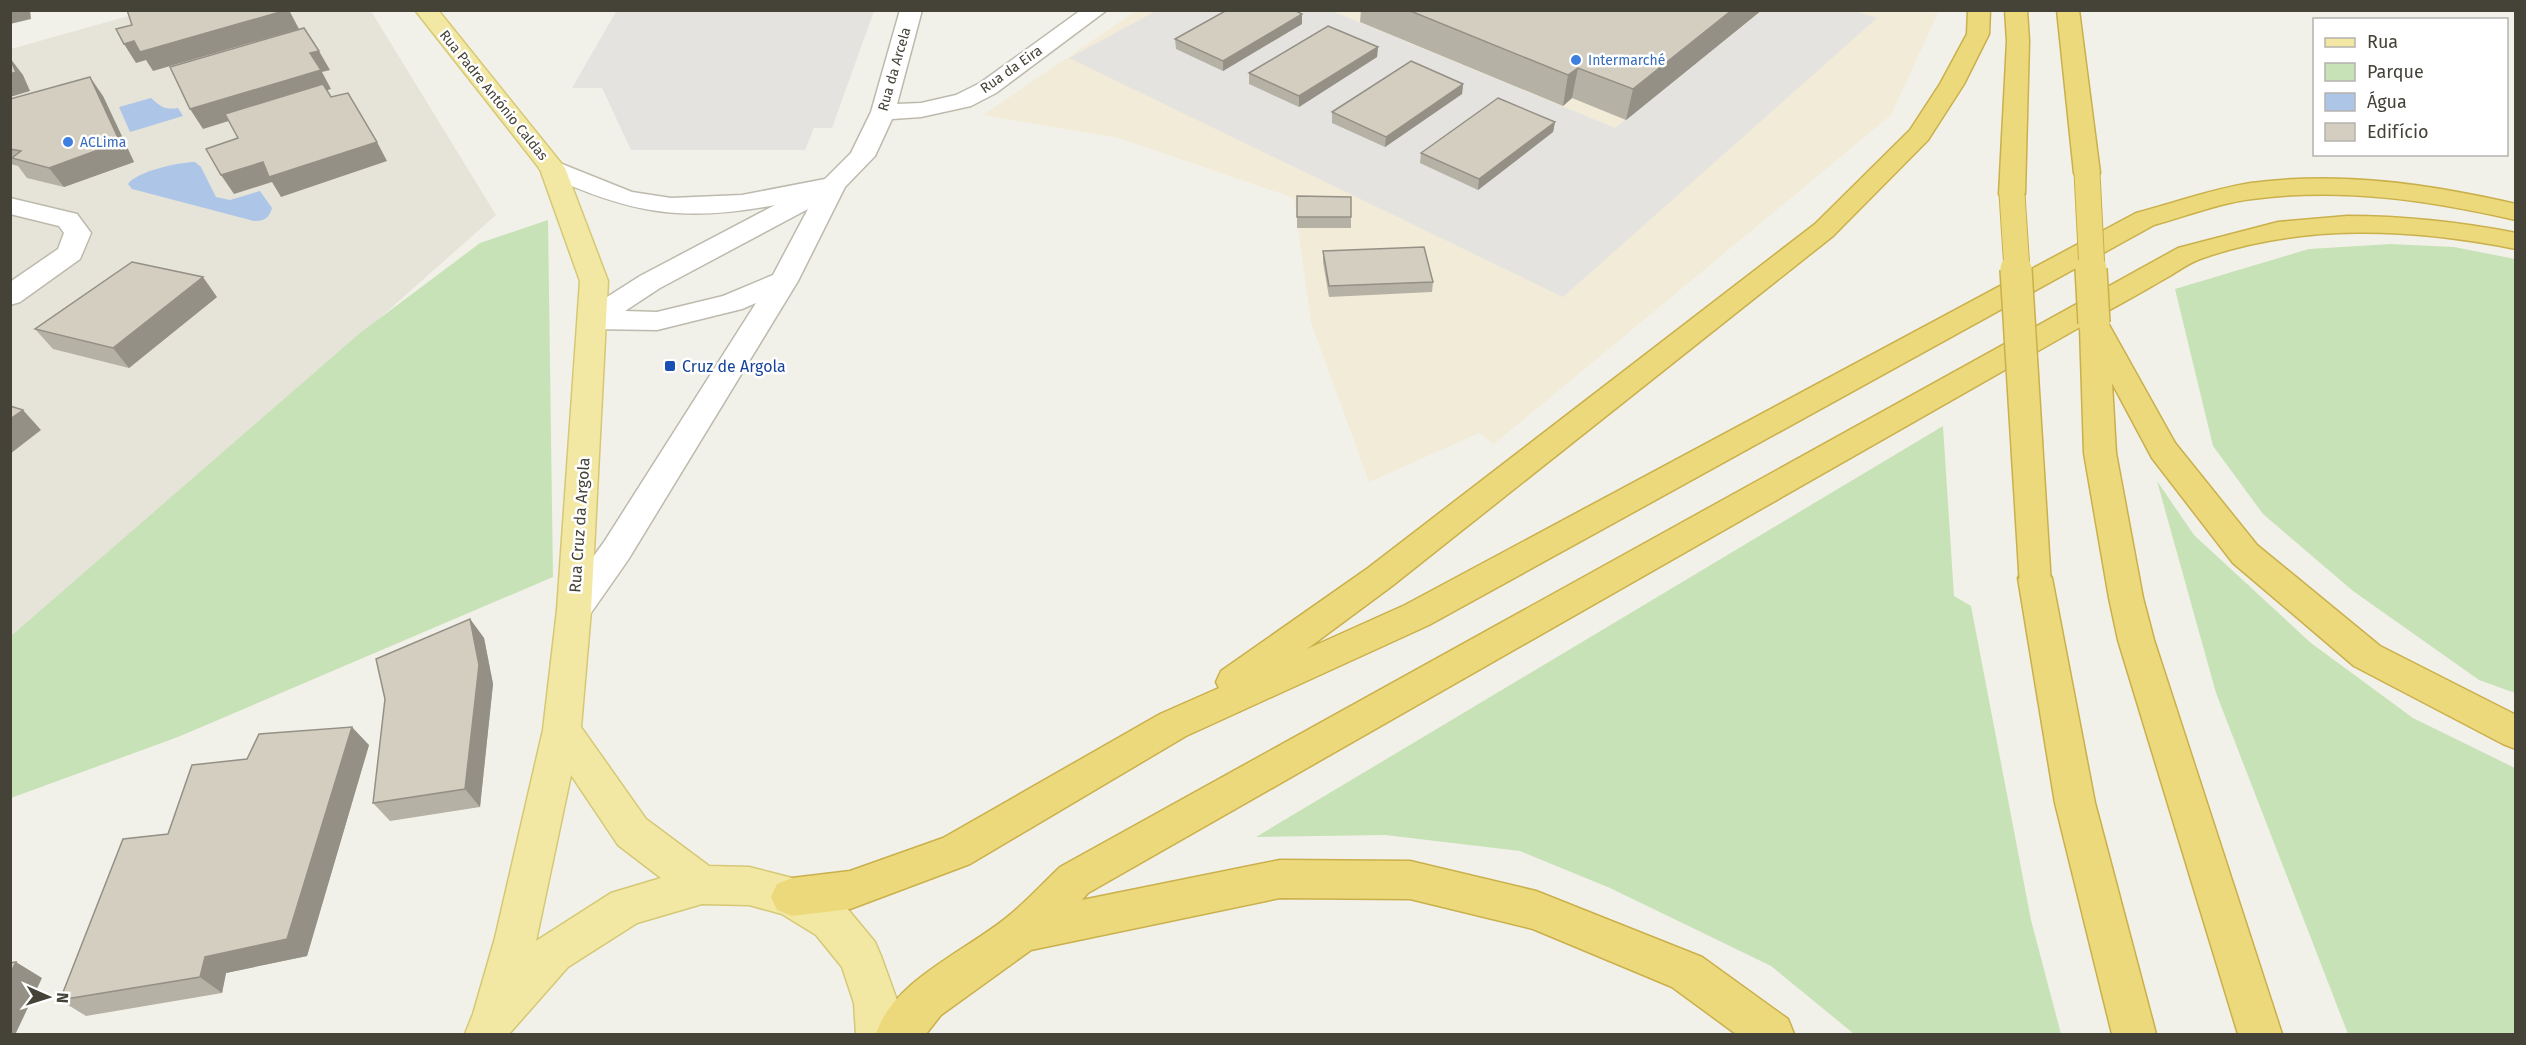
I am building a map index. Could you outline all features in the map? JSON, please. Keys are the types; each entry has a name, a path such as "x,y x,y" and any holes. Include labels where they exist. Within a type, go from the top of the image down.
{"highway":[{"path":"792,897 850,890 956,851 1173,725 1380,577 1824,230 1919,135 1952,84 1978,34 1979,10"},
{"path":"2016,10 2018,41 2012,194 2035,578 2075,803 2134,1035"},
{"path":"2068,10 2087,173 2100,453 2126,598 2136,640 2260,1035"},
{"path":"1173,725 1417,615 2145,219 2250,191 2342,186 2459,198 2516,212"},
{"path":"898,1035 926,1000 1022,932 1074,880 2188,254 2289,228 2375,223 2486,235 2516,241"},
{"path":"2094,323 2163,450 2245,554 2367,656 2516,733"},
{"path":"1022,932 1280,879 1410,880 1536,910 1687,972 1772,1035"}],"main road":[{"name":"Rua Padre António Caldas","path":"426,10 552,168 594,281 592,320"},
{"name":"Rua Cruz da Argola","path":"490,1027 516,938 562,730 574,610 592,320"},
{"path":"562,730 632,832 702,885"},
{"path":"490,1027 553,953 626,907 702,885 749,886 792,897 831,921 860,957 876,1003 878,1035"}],"street":[{"name":"Rua da Arcela","path":"834,184 862,156 883,112 911,10"},
{"name":"Rua da Eira","path":"883,112 921,110 963,101 988,88 1096,10"},
{"path":"552,168 600,190 646,203 709,206 778,198 834,184"},
{"path":"574,610 616,551 784,281 834,184"},
{"path":"592,320 650,282 834,184"},
{"path":"10,206 68,220 78,233 70,253 10,296"},
{"path":"592,320 657,321 732,303 784,281"}],"shaded area":[{"path":"617,10 874,11 832,128 814,128 805,150 631,150 602,88 572,88"},
{"path":"1890,10 1938,13 1891,115 1494,444 1479,433 1369,482 1311,323 1294,198 1119,138 983,115 1136,11"},
{"path":"146,11 371,11 496,215 11,645 11,49"},
{"path":"1156,11 1332,11 1615,128 1762,11 1856,11 1877,18 1563,297 1069,58"}],"green space":[{"path":"548,220 553,577 178,737 11,798 11,636 360,333 480,243"},
{"path":"2390,244 2454,247 2515,259 2515,693 2479,680 2353,591 2263,514 2213,446 2175,289 2309,249"},
{"path":"1943,426 1954,596 1971,606 2031,920 2061,1034 1854,1034 1771,966 1610,888 1520,851 1385,835 1256,837"},
{"path":"2157,481 2194,535 2311,643 2413,718 2515,768 2515,1034 2348,1034 2216,693"}],"water":[{"path":"151,98 163,107 178,108 183,116 130,132 119,107"},
{"path":"195,162 201,167 216,197 230,200 260,191 272,208 268,217 254,221 132,189 128,184 149,171"}],"building":[{"path":"127,10 287,10 140,52 134,41 124,44 116,29 132,25"},
{"path":"1227,10 1294,10 1302,14 1223,61 1175,39"},
{"path":"1408,10 1732,10 1633,89 1578,68 1568,75"},
{"path":"1328,26 1378,47 1299,96 1249,73"},
{"path":"304,28 319,51 310,53 321,70 190,109 170,67"},
{"path":"10,59 16,72 10,74"},
{"path":"1411,61 1463,84 1386,137 1332,112"},
{"name":"ACLima","path":"90,77 120,142 49,168 12,158 21,151 10,149 10,99"},
{"path":"323,84 331,97 348,93 377,142 269,177 263,162 221,175 206,149 238,138 225,114"},
{"path":"1498,98 1555,122 1479,179 1421,153"},
{"path":"1297,196 1351,197 1351,217 1297,217"},
{"path":"1424,247 1433,282 1329,286 1323,251"},
{"path":"132,262 203,277 113,348 35,329"},
{"path":"10,406 23,410 10,419"},
{"path":"470,619 479,665 465,789 373,803 385,699 376,659"},
{"path":"352,727 287,939 205,957 200,977 60,1000 123,839 168,834 192,765 247,759 259,734"},
{"path":"16,962 10,974 10,963"}],"place":[{"name":"Intermarché","path":"1576,60"},
{"name":"ACLima","path":"68,142"},
{"name":"Cruz de Argola","path":"670,366"}]}
